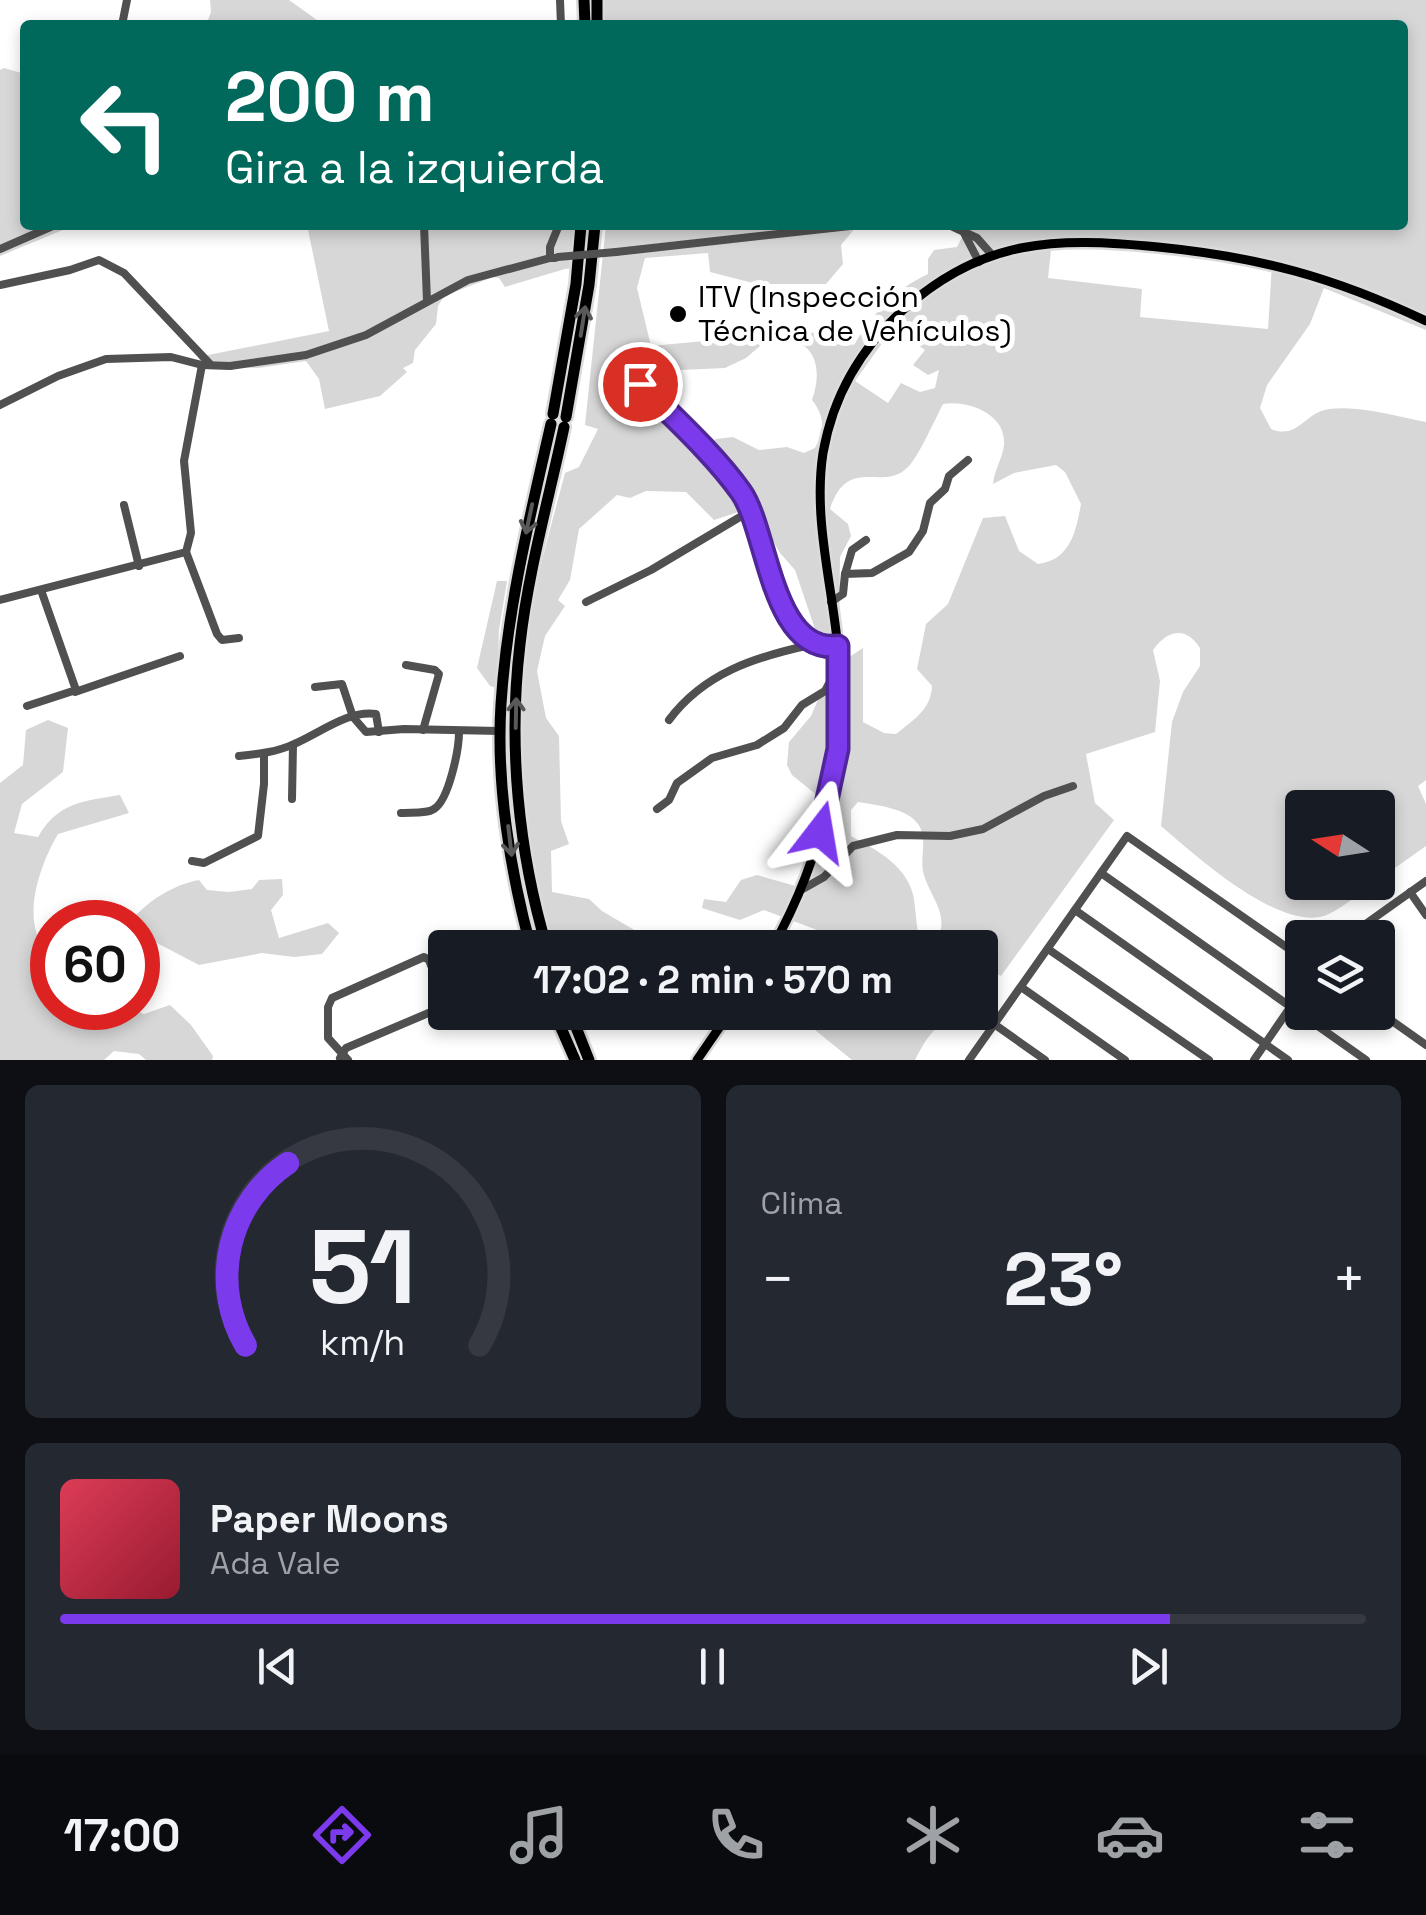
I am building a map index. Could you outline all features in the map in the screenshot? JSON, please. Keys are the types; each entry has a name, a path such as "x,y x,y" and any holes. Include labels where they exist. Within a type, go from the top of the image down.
{"highway":[{"path":"542,930 527,863 515,713 520,642 558,420 581,230"},
{"path":"528,930 512,864 500,731 506,641 589,285 595,230"},
{"path":"562,1030 575,1060"},
{"path":"578,1030 590,1060"}],"main road":[{"path":"781,930 801,890 826,813 838,749 838,646 820,483 832,412 864,350 886,326 945,278 992,255 1044,242 1072,240 1208,252 1268,262 1317,275 1426,321"},
{"path":"697,1060 718,1030"}],"street":[{"path":"0,249 44,230"},
{"path":"424,230 427,302"},
{"path":"554,258 550,248 557,230"},
{"path":"0,404 58,376 106,359 170,358 206,365 245,366 287,360 339,346 385,326 468,280 554,258 814,230"},
{"path":"960,230 978,238 992,255"},
{"path":"964,232 979,262"},
{"path":"0,285 100,260 108,263 124,273 206,365"},
{"path":"206,365 184,461 190,533 186,552 217,634 222,640 239,638"},
{"path":"640,384 742,493 785,610 819,654 839,661 826,691 802,705 784,728 757,745 712,758 677,783 669,800 657,808"},
{"path":"845,574 872,573 909,552 923,532 930,503 945,489 949,476 968,460"},
{"path":"124,505 139,566"},
{"path":"586,602 651,570 750,511"},
{"path":"831,602 841,598 852,550 866,540"},
{"path":"0,600 186,552"},
{"path":"41,590 74,677 75,692"},
{"path":"803,634 817,644 838,646"},
{"path":"670,720 688,697 728,670 810,645"},
{"path":"27,706 180,656"},
{"path":"406,665 439,674 423,730"},
{"path":"314,688 334,682 342,684 353,718 362,731 500,731"},
{"path":"239,756 264,754 293,745 353,718 374,713 379,732"},
{"path":"402,813 430,811 438,806 457,764 459,732"},
{"path":"292,799 293,745"},
{"path":"192,861 204,863 258,836 264,754"},
{"path":"801,890 820,881 853,846 897,835 950,836 983,830 1044,796 1074,786"},
{"path":"998,1019 1124,838 1132,837 1285,946"},
{"path":"1102,872 1285,1003"},
{"path":"1371,920 1426,881"},
{"path":"1410,892 1426,915"},
{"path":"1075,910 1288,1060"},
{"path":"1048,949 1209,1060"},
{"path":"342,1058 327,1033 332,998 424,957 428,960"},
{"path":"1021,987 1125,1060"},
{"path":"342,1058 346,1048 428,1012"},
{"path":"1254,1060 1285,1016"},
{"path":"1395,1023 1426,1045"},
{"path":"998,1027 1045,1060"},
{"path":"969,1060 990,1030"},
{"path":"1324,1030 1366,1060"}],"shaded area":[{"path":"210,0 289,0 317,20 208,20"},
{"path":"604,0 1426,0 1426,330 1324,288 1310,324 1267,385 1260,408 1271,429 1280,431 1295,428 1321,411 1341,408 1426,422 1426,780 1418,786 1426,804 1426,846 1395,868 1395,790 1285,790 1285,900 1350,900 1329,914 1310,918 1264,903 1195,855 1161,826 1172,722 1183,692 1200,666 1200,648 1188,636 1176,633 1164,638 1153,650 1160,681 1155,732 1086,754 1095,803 1114,820 1001,976 998,930 941,930 940,913 923,871 923,835 918,824 907,814 882,806 858,802 851,810 851,836 890,861 906,878 914,899 918,930 817,930 764,910 740,920 702,908 704,899 726,902 741,880 757,875 799,887 823,807 818,796 792,775 787,765 789,742 811,716 831,669 863,648 863,722 884,733 896,734 920,714 932,686 917,669 926,624 948,604 983,518 1005,516 1019,551 1038,564 1058,557 1070,543 1081,504 1065,472 1056,465 1014,473 993,484 1004,444 999,425 984,411 953,403 943,404 908,467 888,477 856,478 837,492 830,509 848,524 851,536 840,557 839,634 816,632 795,570 780,553 754,507 714,520 686,492 646,491 630,498 617,495 579,529 570,580 558,600 565,606 545,636 537,671 546,718 559,736 561,821 569,844 551,851 552,892 589,899 634,930 549,930 537,879 522,773 522,667 534,594 565,473 579,467 598,429 585,425 605,230 854,230 841,245 843,264 826,284 757,284 710,272 708,253 645,258 637,288 651,346 715,340 735,329 760,323 780,323 854,345 885,304 928,274 928,259 934,250 957,247 964,233 958,230 1408,230 1408,20 604,20","holes":["1052,241 1238,257 1272,264 1268,329 1140,317 1142,289 1048,278","893,328 925,350 913,365 928,375 939,370 935,388 920,392 901,383 888,403 855,381","768,339 805,346 815,363 812,400 822,423 815,448 804,453 787,447 759,450 733,437 708,444 670,401 680,370 725,368 746,358"]},
{"path":"0,70 20,73 20,230 63,230 0,256"},
{"path":"308,230 585,230 584,267 505,287 499,278 493,277 444,296 438,306 436,324 415,350 413,363 403,368 407,372 380,396 325,409 319,379 306,361 258,368 202,365 198,357 329,331"},
{"path":"497,581 507,581 499,630 497,688 490,686 477,668"},
{"path":"48,720 68,728 63,772 22,804 14,833 38,837 63,810 107,797 120,795 129,813 58,834 46,859 34,900 30,900 30,1030 160,1030 160,1008 170,1005 191,1025 212,1060 146,1060 139,1054 114,1051 104,1060 0,1060 0,783 23,765 26,730"},
{"path":"282,879 283,895 271,910 279,938 328,923 339,933 322,954 294,957 262,953 199,965 160,945 160,900 154,900 199,880 207,890 229,892 252,889 259,880"},
{"path":"815,1030 935,1030 915,1060 852,1060"}],"place":[{"name":"ITV (Inspección Técnica de Vehículos)","path":"678,314"}],"route":[{"path":"640,384 742,493 760,536 771,579 785,610 803,634 817,644 838,646 838,749 820,832"}]}
